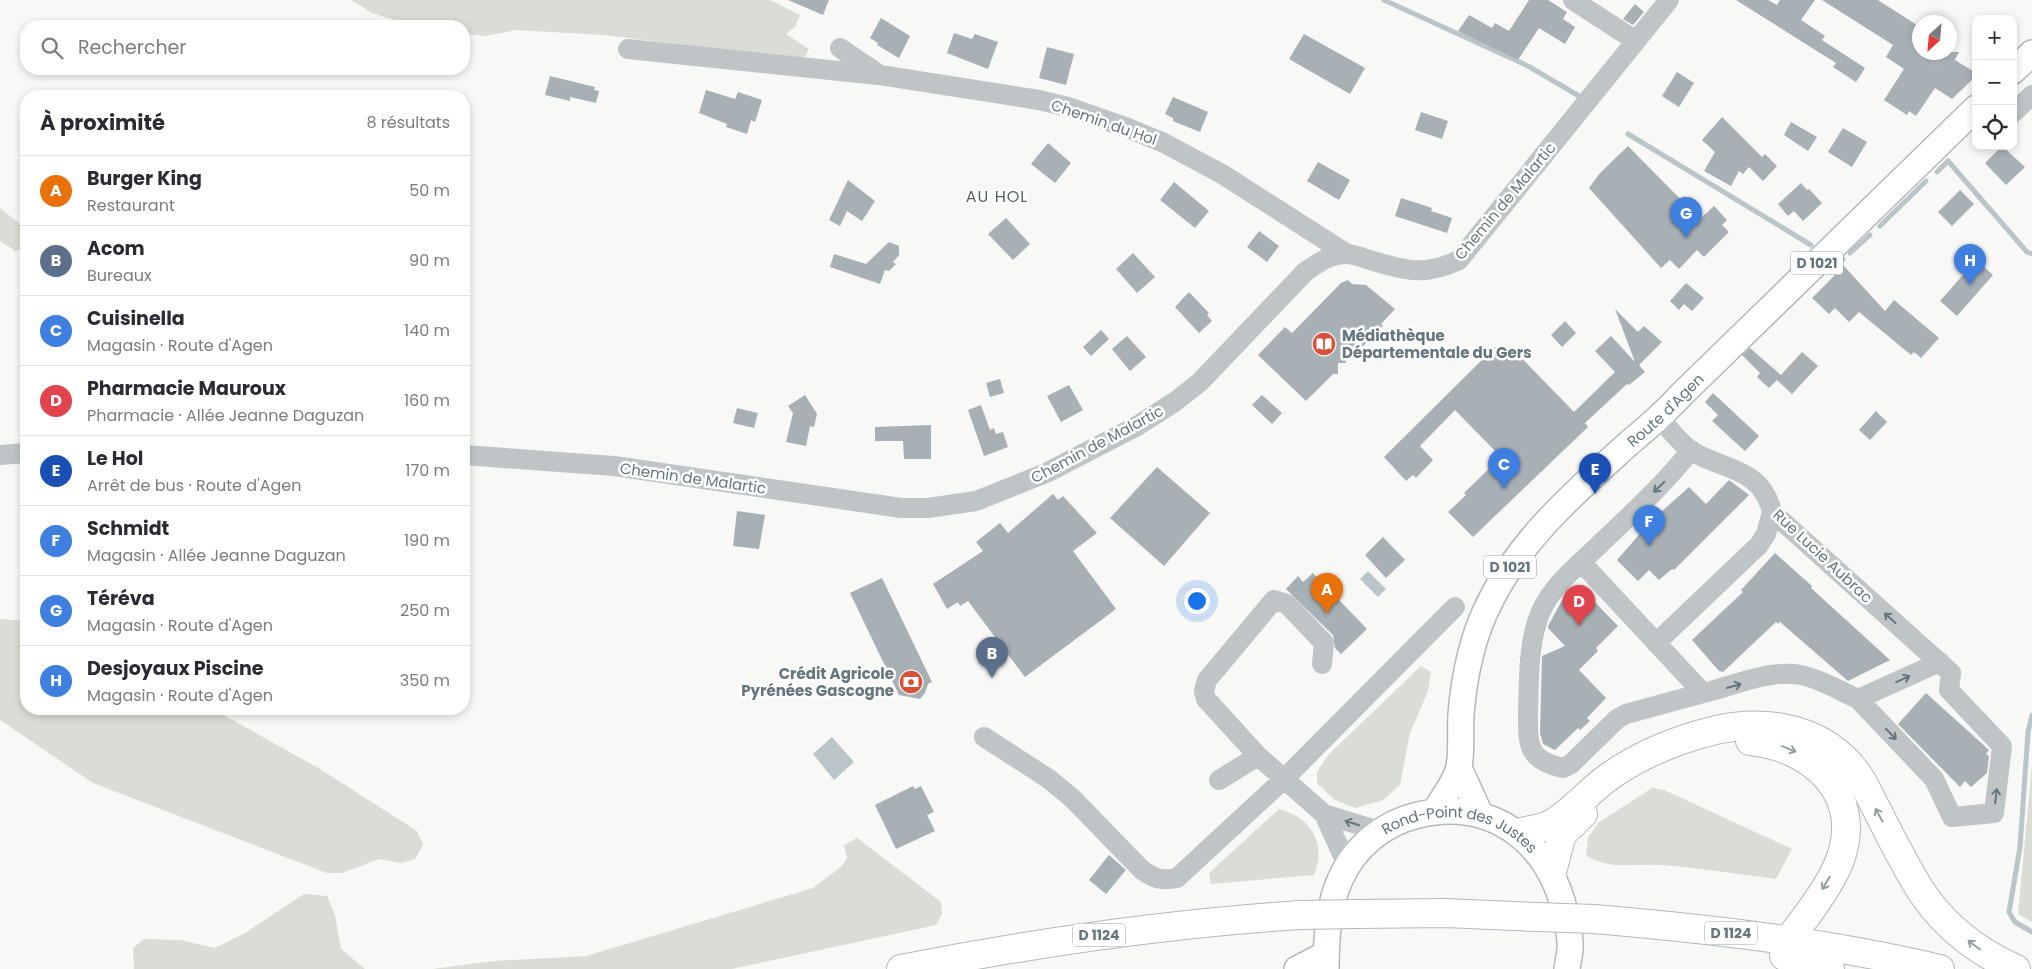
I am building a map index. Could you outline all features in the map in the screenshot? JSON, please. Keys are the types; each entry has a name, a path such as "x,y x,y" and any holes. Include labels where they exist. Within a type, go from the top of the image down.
{"highway":[{"path":"1518,833 1551,824 1610,776 1647,754 1672,744 1719,730 1752,725 1782,727 1812,735 1838,752 1858,775 1897,849 1922,891 1936,909 1971,944 1993,959 2016,969"},
{"path":"1552,872 1562,834 1617,786 1658,764 1702,748 1746,741 1783,747 1812,762 1824,774 1843,808 1845,828 1840,860 1788,940"},
{"name":"D 1124","path":"901,969 1116,932 1208,921 1300,915 1445,913 1594,919 1673,926 1788,940 1940,969"},
{"path":"1673,926 1701,941 1802,959 1830,969"}],"main road":[{"path":"2017,67 2032,53"},
{"name":"Route d'Agen","path":"1436,810 1459,768 1465,681 1475,640 1486,611 1502,579 1522,549 1548,519 1630,443 1660,419 1681,395 1972,112"},
{"name":"Route d'Agen","path":"1459,768 1480,814"},
{"name":"Rond-Point des Justes","path":"1326,961 1333,898 1347,865 1360,849 1379,832 1404,818 1436,810 1456,810 1480,814 1518,833 1538,852 1552,872 1562,897 1570,942 1568,969"},
{"path":"1297,969 1326,961"}],"street":[{"path":"1573,0 1636,41"},
{"name":"Chemin de Malartic","path":"470,455 614,466 901,508 928,508 976,501 1046,473 1160,412 1200,382 1305,272 1324,259 1347,254 1404,270 1423,271 1442,268 1459,260 1669,0"},
{"path":"628,48 880,75"},
{"name":"Chemin du Hol","path":"840,48 880,75 1039,100 1068,107 1128,128 1164,143 1222,174 1347,254"},
{"path":"2017,109 2032,95"},
{"name":"Rue Lucie Aubrac","path":"1660,419 1691,450 1746,474 1763,491 1769,501 1772,512 1940,662"},
{"path":"1691,450 1673,473 1581,562 1551,594 1536,622 1529,664 1528,733 1528,743 1536,757 1563,768 1571,764 1617,719 1626,714 1784,674 1801,675 1822,682 1858,699 1934,779 1952,817 1994,812 2002,746 1949,690 1951,673 1940,662 1858,699"},
{"path":"0,455 20,453"},
{"path":"1656,643 1759,545 1766,534 1772,512"},
{"path":"1581,562 1703,693"},
{"path":"1322,664 1324,643 1286,604 1274,600 1206,680 1204,691 1206,699 1258,756 1283,780 1324,814 1379,832"},
{"path":"984,737 1049,779 1073,799 1142,870 1155,879 1177,878 1186,872 1283,780 1455,607"},
{"path":"1219,780 1258,756"},
{"path":"1324,814 1347,865"}],"shaded area":[{"path":"351,0 770,0 800,15 795,27 786,34 809,49 805,57 795,59 604,35 516,30 486,36 470,35 470,20 395,20 372,13"},
{"path":"0,208 20,224 20,249 16,251 0,241"},
{"path":"1368,571 1386,589 1378,597 1360,579"},
{"path":"0,619 20,621 20,715 224,715 320,769 417,831 423,845 415,859 401,863 379,859 342,873 327,873 93,783 0,720"},
{"path":"1421,666 1431,672 1428,691 1410,733 1400,785 1383,800 1355,808 1335,800 1317,783 1317,772 1328,755"},
{"path":"832,737 854,762 834,780 813,754"},
{"path":"2032,765 2032,922 2018,914"},
{"path":"1652,788 1664,790 1792,849 1776,879 1676,866 1613,865 1595,860 1586,855 1588,838 1598,823"},
{"path":"1279,809 1300,818 1313,833 1319,852 1314,875 1211,884 1209,873"},
{"path":"857,838 941,902 942,914 936,925 732,969 433,969 493,961 586,956 813,888 841,867 847,858 844,845"},
{"path":"304,894 327,896 335,915 341,949 365,969 134,969 133,948 144,939 180,940 215,948 245,933"}],"building":[{"path":"788,0 829,0 823,15"},
{"path":"1529,0 1548,0 1567,12 1563,19 1575,27 1565,44 1539,28 1518,60 1458,31 1469,15 1492,28 1495,23 1509,31"},
{"path":"1736,0 1768,0 1777,5 1780,0 1815,0 1801,20 1825,36 1822,40 1865,68 1856,82 1833,67 1836,63"},
{"path":"1822,0 1878,0 1912,22 1912,60 1955,60 1972,71 1972,80 1952,99 1935,88 1916,116 1909,111 1907,115 1884,100 1904,69 1886,57 1893,45"},
{"path":"1635,4 1644,12 1633,25 1623,19"},
{"path":"881,18 910,36 899,58 877,45 878,43 870,38"},
{"path":"954,33 972,39 975,34 998,42 988,69 947,53"},
{"path":"1304,34 1365,68 1350,94 1289,59"},
{"path":"1047,47 1074,54 1066,85 1039,78"},
{"path":"1677,72 1694,83 1679,107 1662,96"},
{"path":"550,76 595,87 594,90 599,91 596,103 570,97 570,101 545,95"},
{"path":"706,90 735,99 738,92 762,100 755,122 751,120 747,134 726,127 727,124 699,113"},
{"path":"1173,97 1208,112 1200,132 1173,121 1173,118 1165,114"},
{"path":"1421,112 1448,121 1442,139 1415,130"},
{"path":"1722,117 1762,157 1765,154 1777,166 1763,181 1749,167 1743,174 1739,171 1731,186 1704,171 1715,152 1702,140"},
{"path":"1791,122 1817,137 1808,151 1784,135"},
{"path":"1843,128 1867,142 1852,167 1828,152"},
{"path":"1048,143 1071,163 1055,183 1031,164"},
{"path":"1628,146 1700,219 1714,206 1727,220 1722,225 1729,232 1704,257 1697,250 1679,269 1670,260 1661,268 1589,188 1600,173"},
{"path":"1998,150 2006,150 2025,167 2006,185 1985,163"},
{"path":"1318,162 1350,180 1339,200 1307,181"},
{"path":"848,180 875,201 862,221 847,211 840,226 829,220"},
{"path":"1174,182 1209,211 1195,228 1160,200"},
{"path":"1801,183 1822,203 1803,221 1794,211 1788,216 1778,204"},
{"path":"1960,190 1974,204 1952,226 1938,212"},
{"path":"1401,198 1432,208 1431,211 1452,218 1447,233 1395,216"},
{"path":"1006,218 1030,244 1013,260 988,234"},
{"path":"1259,231 1279,246 1267,262 1247,247"},
{"path":"889,242 899,246 899,255 893,262 896,264 889,271 885,270 880,284 830,267 834,254 866,264"},
{"path":"1133,253 1155,277 1137,293 1116,269"},
{"path":"1976,260 1993,275 1957,316 1940,301"},
{"path":"1844,266 1885,311 1894,300 1939,338 1921,358 1914,352 1911,355 1859,312 1849,322 1835,308 1829,314 1812,298"},
{"path":"1348,280 1352,284 1366,285 1395,309 1381,324 1383,326 1358,351 1352,351 1353,357 1346,357 1346,363 1338,363 1338,374 1333,374 1306,401 1258,355 1285,327 1292,333 1341,283"},
{"path":"1686,283 1704,298 1692,311 1684,304 1679,310 1670,301"},
{"path":"1189,292 1209,313 1207,315 1212,321 1199,333 1175,307"},
{"path":"1615,309 1638,332 1644,326 1662,342 1639,365 1645,372 1629,385 1627,384 1585,423 1588,427 1473,537 1448,512 1466,495 1464,493 1501,457 1455,410 1420,446 1433,460 1416,478 1413,475 1406,481 1384,457 1495,347 1503,356 1511,347 1574,412 1615,372 1595,351 1611,336 1635,362"},
{"path":"1565,321 1576,333 1562,347 1551,335"},
{"path":"1101,330 1109,339 1091,356 1083,347"},
{"path":"1127,336 1146,357 1130,371 1112,349"},
{"path":"1750,348 1781,375 1802,352 1818,366 1792,394 1777,380 1769,388 1757,377 1760,373 1742,355"},
{"path":"1000,379 1004,393 990,397 986,383"},
{"path":"1069,385 1083,410 1061,422 1047,396"},
{"path":"1713,393 1759,436 1745,451 1712,421 1718,415 1705,402"},
{"path":"805,395 817,414 814,427 810,426 806,446 786,442 793,413 788,406"},
{"path":"1262,395 1282,413 1272,424 1252,405"},
{"path":"981,405 990,430 994,428 996,434 1003,432 1008,447 984,456 968,410"},
{"path":"737,408 758,413 754,428 733,423"},
{"path":"1876,411 1887,422 1870,440 1859,430"},
{"path":"931,425 931,459 904,459 903,441 875,441 875,427"},
{"path":"1157,467 1210,513 1164,566 1110,518"},
{"path":"1729,480 1749,495 1674,570 1672,569 1659,580 1649,570 1638,581 1617,560 1651,521 1689,487 1706,504"},
{"path":"1053,494 1058,500 1063,496 1097,533 1073,551 1116,609 1025,677 968,601 960,606 958,602 947,609 933,584 983,551 976,542 1000,523 1008,533"},
{"path":"737,511 765,515 759,549 733,546"},
{"path":"1383,537 1405,560 1386,578 1365,555"},
{"path":"1775,553 1890,660 1848,681 1780,622 1778,624 1776,622 1723,672 1719,671 1692,640 1743,592 1741,590"},
{"path":"1313,573 1367,629 1341,654 1335,648 1333,635 1286,589 1298,576 1303,582"},
{"path":"882,578 932,682 928,684 925,693 920,699 899,695 850,593"},
{"path":"1581,588 1618,626 1596,648 1598,651 1579,670 1606,698 1587,718 1590,721 1580,730 1578,728 1555,750 1543,744 1540,733 1542,656 1565,646 1548,626 1565,595 1573,595"},
{"path":"1926,693 1989,750 1986,754 1989,756 1987,773 1971,787 1965,781 1960,787 1898,724"},
{"path":"913,786 915,789 921,786 934,812 927,815 935,831 896,849 875,805"},
{"path":"1109,855 1126,870 1106,894 1089,880"}],"waterway":[{"path":"1384,0 1528,66 1579,96"},
{"path":"1628,134 1811,245"},
{"path":"1937,172 1948,161 2027,252 2032,254"},
{"path":"1880,226 1926,181"},
{"path":"1850,253 1870,235"},
{"path":"1840,263 1843,259"},
{"path":"2032,715 2028,732 2020,847 2009,912 2015,922 2032,932"}],"place":[{"name":"Téréva","path":"1686,238"},
{"name":"Desjoyaux Piscine","path":"1970,285"},
{"name":"Médiathèque Départementale du Gers","path":"1324,344"},
{"name":"Cuisinella","path":"1504,489"},
{"name":"Le Hol","path":"1595,494"},
{"name":"Schmidt","path":"1649,546"},
{"name":"Burger King","path":"1327,614"},
{"name":"Pharmacie Mauroux","path":"1579,626"},
{"name":"Acom","path":"992,678"},
{"name":"Crédit Agricole Pyrénées Gascogne","path":"911,682"}],"district":[{"name":"AU HOL","path":"997,196"}]}
